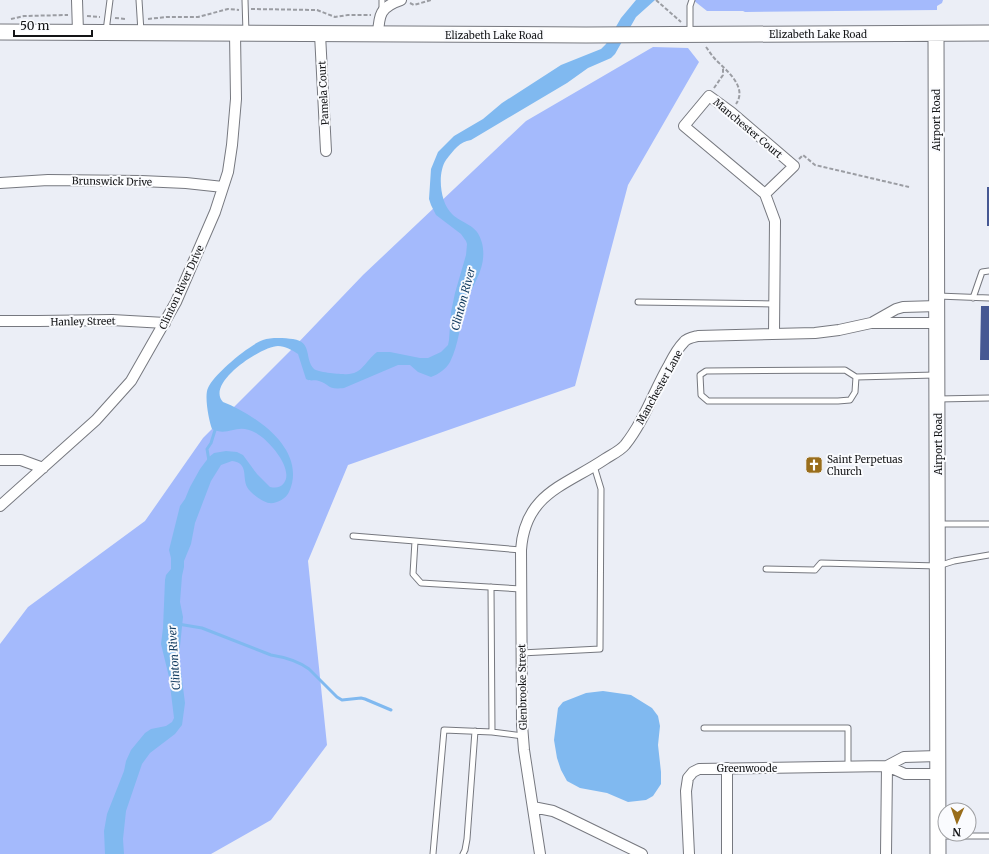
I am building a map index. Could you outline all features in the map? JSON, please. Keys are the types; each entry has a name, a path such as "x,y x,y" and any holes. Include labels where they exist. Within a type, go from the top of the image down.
{"street":[{"path":"77,0 78,32"},
{"path":"378,34 381,13 394,2 401,0"},
{"name":"Elizabeth Lake Road","path":"4,26 78,32 106,32 140,26 241,34 690,35 989,33"},
{"name":"Clinton River Drive","path":"0,506 96,420 131,381 176,302 215,212 228,172 232,145 241,34"},
{"name":"Pamela Court","path":"320,34 326,151"},
{"name":"Airport Road","path":"936,34 938,301 938,802"},
{"name":"Manchester Court","path":"774,334 775,221 765,194 684,126 709,96 731,112 794,166"},
{"path":"765,194 794,166"},
{"name":"Brunswick Drive","path":"0,183 48,180 141,181 186,183 223,187"},
{"name":"Manchester Lane","path":"871,323 896,309 938,301"},
{"name":"Hanley Street","path":"0,321 112,320 165,323"},
{"name":"Manchester Lane","path":"527,520 539,503 552,490 574,476 594,466 624,446 643,415 671,361 685,340 698,336 815,333 839,330 871,323 938,323"},
{"path":"0,460 21,460 43,468"},
{"name":"Glenbrooke Street","path":"527,520 521,540 523,736 540,854"},
{"name":"Greenwoode","path":"887,766 904,757 938,756"},
{"path":"886,854 887,766"},
{"name":"Greenwoode","path":"689,854 686,792 688,778 693,772 699,769 887,766 905,774 938,774"},
{"path":"727,768 727,854"},
{"path":"533,807 553,811 642,854"},
{"name":"Airport Road","path":"938,842 938,854"}],"lane":[{"path":"106,32 110,0"},
{"path":"139,0 140,26"},
{"path":"241,34 246,10 246,0"},
{"path":"381,13 382,0"},
{"path":"690,35 690,6 692,0"},
{"path":"973,298 982,272 989,270"},
{"path":"938,301 989,298"},
{"path":"638,302 775,304"},
{"path":"856,377 855,392 850,400 708,401 701,395 700,375 706,371 845,370 856,377 938,375"},
{"path":"938,399 989,398"},
{"path":"521,652 600,649 602,489 594,466"},
{"path":"938,524 989,524"},
{"path":"353,536 521,550"},
{"path":"415,542 413,574 422,583 521,589"},
{"path":"766,569 815,570 821,563 938,566 954,561 989,555"},
{"path":"491,587 492,732"},
{"path":"704,728 848,728 848,766"},
{"path":"433,854 444,730 492,732 523,736"},
{"path":"463,854 467,839 474,731"},
{"path":"977,836 989,836"}],"path":[{"path":"408,0 414,5 431,0"},
{"path":"657,0 681,21 690,35 706,46 712,55 735,80 738,87 739,101 731,112"},
{"path":"4,26 24,16 78,15 108,17 127,19 140,26 148,19 166,17 198,17 228,10 313,9 335,17 381,13"},
{"path":"709,96 723,75 723,66"},
{"path":"794,166 803,155 815,165 909,187"}],"shaded area":[{"path":"693,0 943,0 942,3 937,6 937,10 745,12 707,11"},
{"path":"653,47 688,48 699,62 628,185 575,386 348,465 308,561 327,745 271,820 211,854 0,854 0,644 28,607 145,521 203,438 295,346 363,275 526,121"}],"water":[{"path":"636,0 655,0 636,17 615,54 611,58 588,68 567,83 471,140 463,143 457,147 446,160 441,172 442,196 452,214 473,228 480,236 483,260 465,306 453,355 450,362 444,369 431,377 418,372 410,365 398,365 344,388 335,388 317,380 306,379 298,354 286,347 278,346 260,352 249,359 228,376 222,385 220,394 223,402 250,416 276,436 285,448 291,462 293,477 288,495 275,503 269,503 260,499 247,487 243,467 237,462 232,461 221,465 211,481 195,523 191,544 184,561 182,576 180,602 183,617 179,656 185,703 182,725 175,734 150,753 142,764 126,811 123,839 124,854 105,854 104,831 107,814 131,750 145,733 151,729 166,726 172,722 174,718 169,677 161,644 165,580 166,575 171,569 169,550 180,506 200,469 214,453 226,451 237,452 243,455 257,474 270,487 281,486 286,477 286,471 279,456 264,438 245,429 224,432 212,429 208,415 208,388 217,375 241,354 257,343 270,338 286,338 299,341 306,347 309,361 314,369 337,374 349,374 359,371 377,352 390,352 420,358 428,358 441,352 448,345 451,312 466,255 467,244 461,234 436,215 429,199 431,169 438,152 454,136 483,119 502,103 561,65 601,49 606,44 621,18"},
{"path":"603,691 631,695 652,708 658,716 660,726 658,745 661,784 653,796 646,800 628,802 607,793 580,788 567,781 561,770 554,740 558,708 563,702 586,693"}],"building":[{"path":"987,187 989,187 989,226 987,226"},
{"path":"981,306 989,306 989,360 980,360"}],"waterway":[{"name":"Clinton River","path":"209,461 207,449 211,443 216,427"},
{"path":"178,624 202,628 271,655 286,658 305,666 342,700 361,698 391,710"}],"place":[{"name":"Saint Perpetuas Church","path":"814,465"}]}
